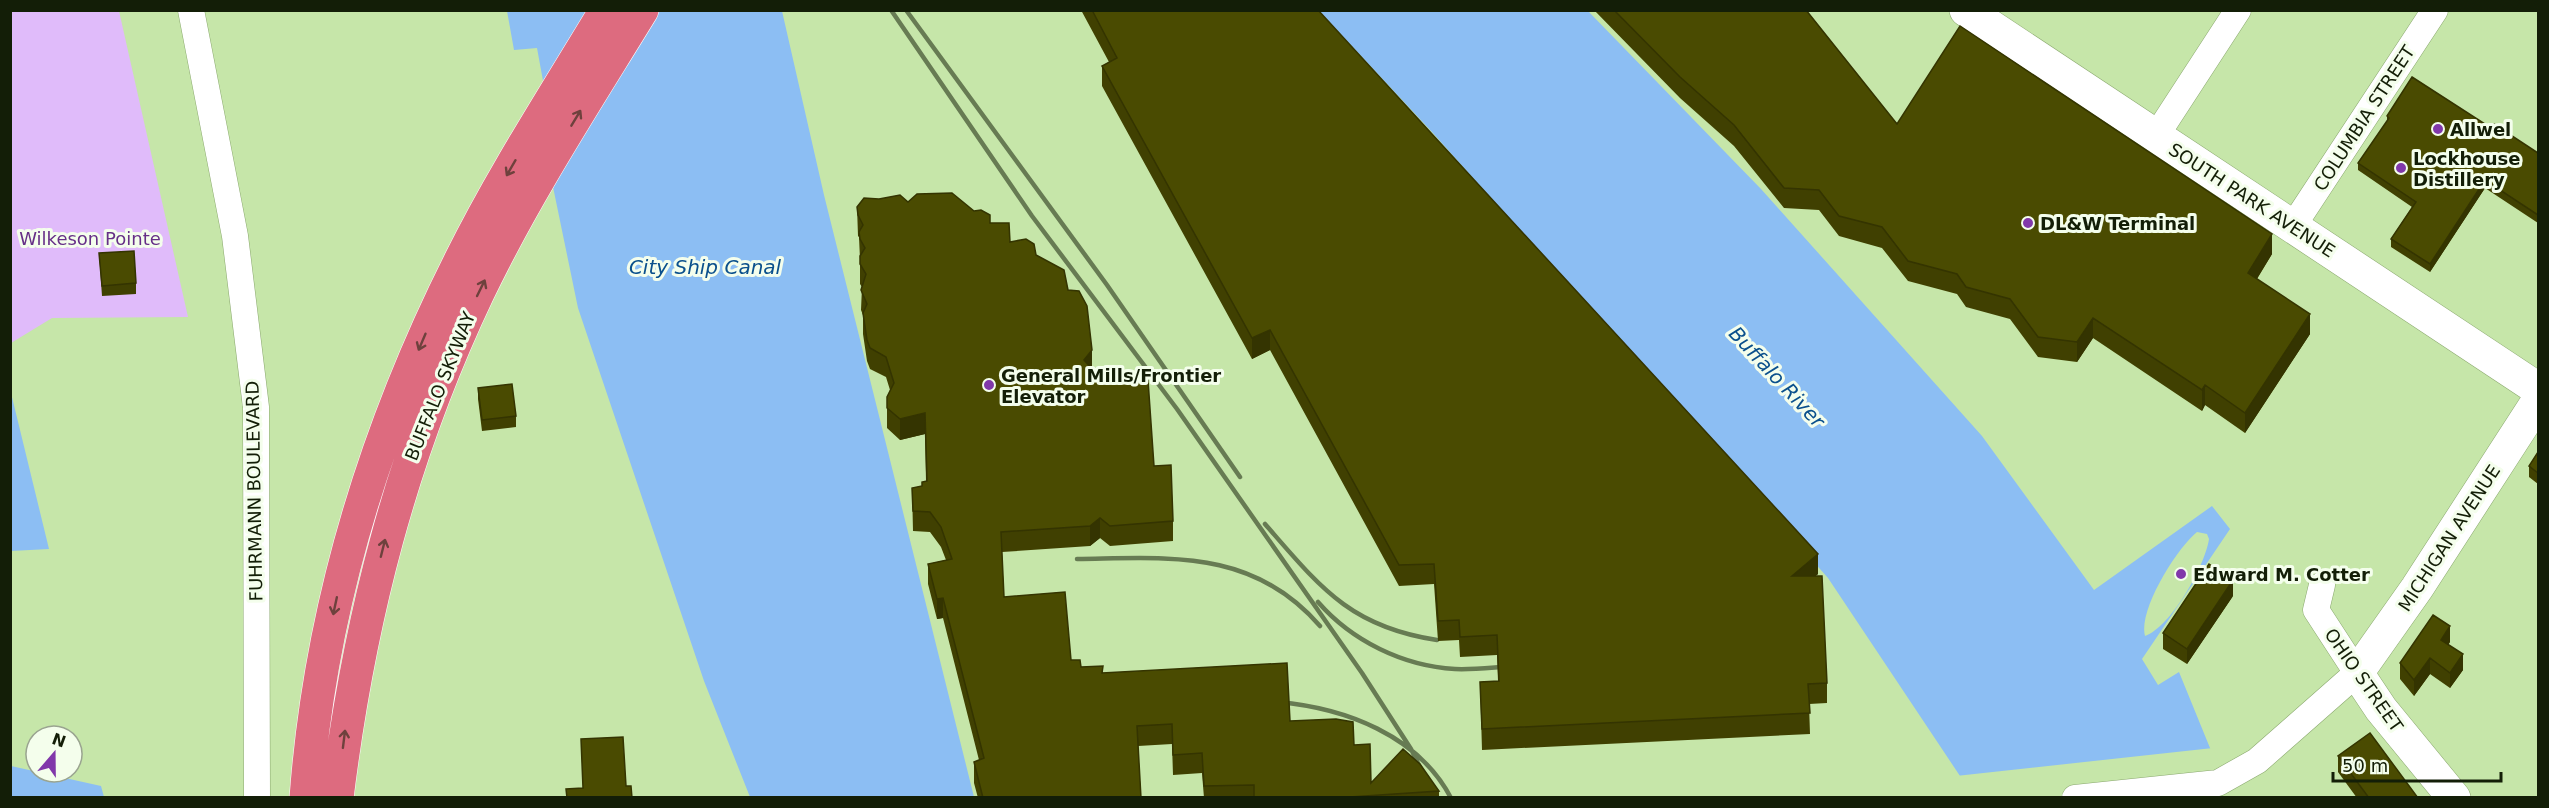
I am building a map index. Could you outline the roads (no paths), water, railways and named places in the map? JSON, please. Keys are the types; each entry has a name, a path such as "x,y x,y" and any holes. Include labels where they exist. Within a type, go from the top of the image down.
{"highway":[{"name":"BUFFALO SKYWAY","path":"306,798 309,751 322,667 339,587 362,501 391,416 423,338 460,260 526,142 606,10"},
{"name":"BUFFALO SKYWAY","path":"337,798 347,720 365,621 388,528 418,436 478,293 513,224 642,10"}],"street":[{"name":"FUHRMANN BOULEVARD","path":"191,10 235,236 256,407 257,798"},
{"name":"SOUTH PARK AVENUE","path":"1965,10 2538,389"},
{"path":"2156,136 2238,10"},
{"name":"COLUMBIA STREET","path":"2293,226 2435,10"},
{"name":"MICHIGAN AVENUE","path":"2357,673 2411,598 2538,401"},
{"name":"OHIO STREET","path":"2322,585 2316,610 2381,709 2454,798"},
{"path":"2075,798 2218,783 2257,761 2357,673"}],"water":[{"name":"City Ship Canal","path":"507,11 782,11 824,195 974,797 750,797 704,681 578,308 552,182 550,119 537,48 514,50"},
{"name":"Buffalo River","path":"1319,11 1588,11 1761,189 1982,436 2094,590 2212,506 2230,529 2142,659 2158,685 2179,672 2230,797 1974,797 1828,578 1432,132","holes":["2197,532 2207,534 2209,539 2206,551 2185,594 2165,621 2145,636 2144,625 2147,611 2170,565 2179,551"]},
{"path":"11,393 49,549 11,551"},
{"path":"11,766 24,769 24,784 84,782 101,786 104,797 11,797"}],"railway":[{"path":"891,10 1032,216 1177,409 1362,673 1411,749 1435,798"},
{"path":"906,10 1107,285 1240,477"},
{"path":"1265,524 1303,567 1339,601 1381,625 1407,634 1437,640"},
{"path":"1077,559 1177,559 1238,570 1266,582 1294,601 1320,626"},
{"path":"1318,602 1363,640 1416,663 1455,669 1515,666"},
{"path":"1278,702 1329,711 1353,718 1377,729 1419,757 1437,776 1451,798"}],"place":[{"name":"Allwel","path":"2438,129"},
{"name":"Lockhouse Distillery","path":"2401,168"},
{"name":"DL&W Terminal","path":"2028,223"},
{"name":"General Mills/Frontier Elevator","path":"989,385"},
{"name":"Edward M. Cotter","path":"2181,574"}],"park label":[{"name":"Wilkeson Pointe","path":"90,238"}]}
